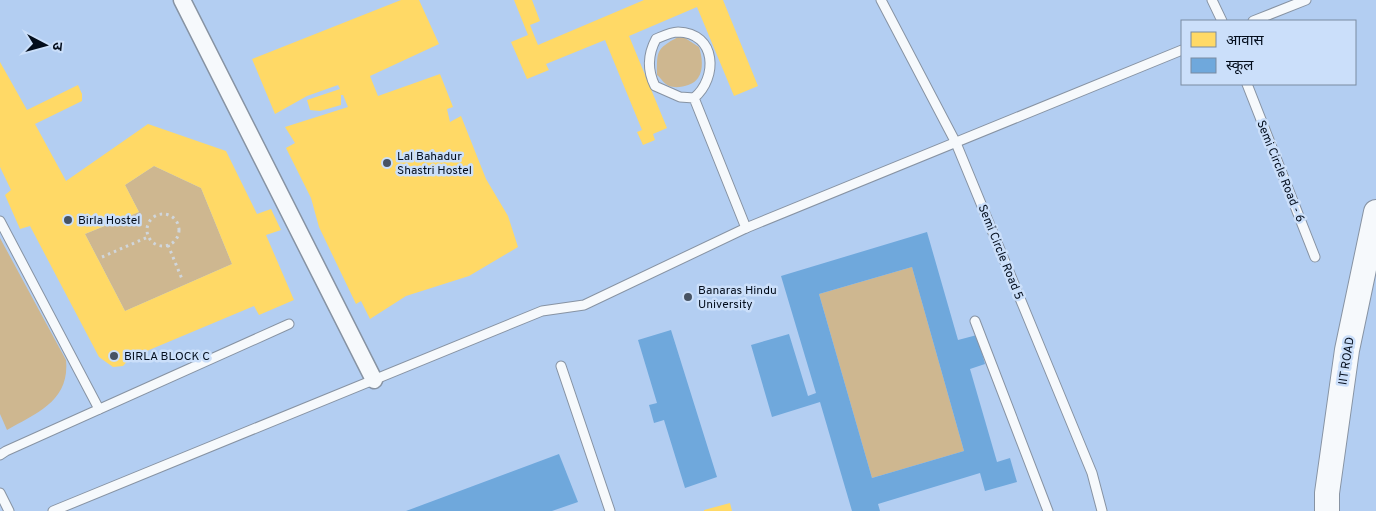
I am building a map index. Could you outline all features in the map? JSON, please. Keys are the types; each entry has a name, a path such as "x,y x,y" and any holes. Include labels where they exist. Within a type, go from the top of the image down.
{"street":[{"path":"182,0 374,380"},
{"name":"IIT ROAD","path":"1326,511 1326,493 1347,350 1376,212"}],"lane":[{"name":"Semi Circle Road 5","path":"881,0 956,142 1092,473 1102,511"},
{"path":"1212,0 1222,20"},
{"path":"1256,20 1306,0"},
{"path":"678,32 699,38 706,46 711,66 702,90 694,98 680,97 655,86 649,68 650,56 656,39 678,32"},
{"path":"53,511 542,311 584,305 746,228 1181,50"},
{"name":"Semi Circle Road - 6","path":"1247,85 1315,258"},
{"path":"694,98 746,228"},
{"path":"0,221 99,409"},
{"path":"975,321 1048,511"},
{"path":"0,455 289,324"},
{"path":"561,366 610,511"},
{"path":"0,493 10,511"}],"path":[{"path":"163,213 174,217 179,227 177,238 168,245 161,246 153,243 148,237 147,226 153,217 163,213"},
{"path":"102,257 148,237"},
{"path":"168,245 182,279"}],"shaded area":[{"name":"Banaras Hindu University","path":"0,0 1376,0 1376,511 0,511"},
{"path":"678,37 685,38 699,47 702,67 696,81 685,86 672,87 667,85 657,75 657,61 662,48"},
{"path":"154,166 201,188 232,264 125,311 85,234 139,212 125,185"},
{"path":"0,238 66,360 66,374 63,386 57,396 40,411 7,430 0,414"},
{"path":"912,267 964,451 872,478 819,294"}],"building: आवास":[{"name":"Lal Bahadur Shastri Hostel","path":"401,0 419,0 439,44 370,76 378,96 440,74 453,107 447,109 450,122 461,116 486,179 508,216 518,247 469,276 406,296 370,319 361,301 356,304 319,227 311,198 286,148 295,143 285,127 348,107 343,95 341,95 341,105 320,111 310,110 307,100 340,89 338,85 307,96 275,114 252,59"},
{"path":"514,0 532,0 540,21 530,25 538,45 644,0 723,0 758,86 734,96 697,7 629,36 667,128 653,134 655,140 643,145 637,132 642,130 605,40 546,64 549,70 527,79 511,42 528,35"},
{"name":"Birla Hostel","path":"0,62 27,110 78,85 82,94 82,101 35,124 66,181 148,124 226,151 257,214 271,209 281,230 266,235 294,300 259,315 254,306 130,358 123,366 113,367 99,357 30,226 20,229 5,195 11,190 0,167","holes":["154,166 201,188 232,264 125,311 85,234 139,212 125,185"]},
{"path":"730,503 732,511 704,511 704,510"}],"building: स्कूल":[{"path":"927,232 958,340 977,335 985,364 970,369 997,462 1010,458 1017,482 985,491 980,473 878,504 880,511 852,511 820,402 772,417 751,345 789,334 808,396 816,393 781,276","holes":["912,267 964,451 872,478 819,294"]},
{"path":"671,330 717,477 685,488 664,420 654,423 649,405 657,403 638,340"},
{"path":"559,454 578,502 552,511 406,511"}],"place":[{"name":"Lal Bahadur Shastri Hostel","path":"387,163"},
{"name":"Birla Hostel","path":"68,220"},
{"name":"Banaras Hindu University","path":"688,297"},
{"name":"BIRLA BLOCK C","path":"114,356"}]}
